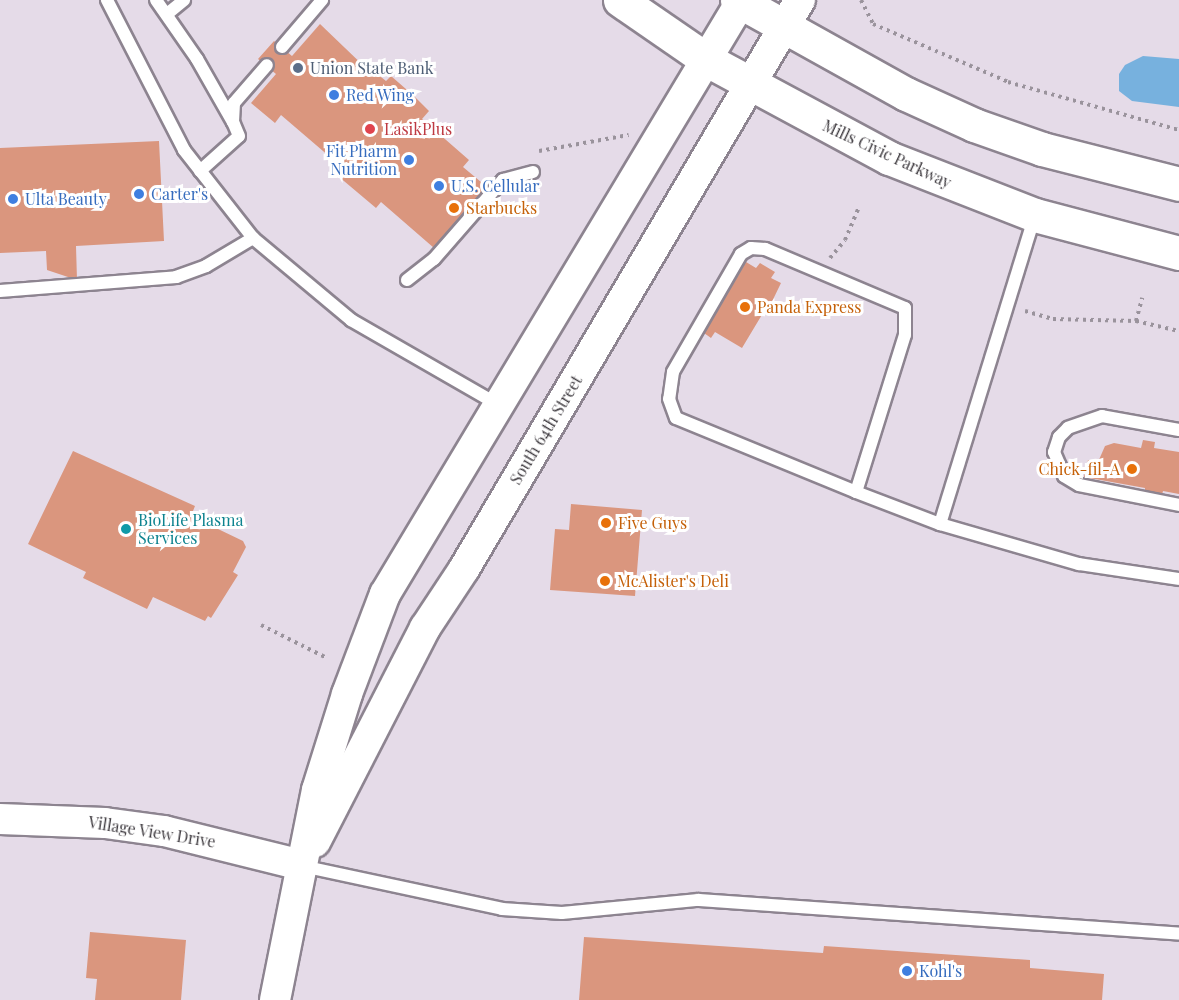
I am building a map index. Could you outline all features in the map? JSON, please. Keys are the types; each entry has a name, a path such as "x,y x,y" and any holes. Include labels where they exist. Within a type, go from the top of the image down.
{"main road":[{"name":"Mills Civic Parkway","path":"620,0 707,60 889,158 1035,215 1179,253"},
{"path":"740,1 906,94 974,125 1042,150 1179,184"}],"street":[{"name":"South 64th Street","path":"301,865 340,799 425,628 464,569 800,0"},
{"name":"South 64th Street","path":"275,1000 317,790 347,694 385,594 707,60 740,1"},
{"name":"Village View Drive","path":"0,819 105,823 164,831 301,865"}],"lane":[{"path":"107,0 184,150 253,238 351,321 499,405"},
{"path":"156,0 197,58 239,136 200,171"},
{"path":"167,15 184,0"},
{"path":"282,47 322,0"},
{"path":"233,122 234,104 267,65"},
{"path":"407,280 434,259 503,180 533,172"},
{"path":"940,524 1035,215"},
{"path":"0,291 176,277 206,266 253,238"},
{"path":"856,492 905,335 905,308 765,249 751,248 741,254 669,384 676,418 856,492 940,524 1079,564 1179,579"},
{"path":"1179,430 1102,416 1068,428 1059,436 1054,452 1064,476 1079,485 1179,505"},
{"path":"301,865 502,909 562,913 698,900 1179,934"}],"path":[{"path":"861,0 873,24 1008,82 1179,130"},
{"path":"539,151 629,135"},
{"path":"819,272 845,240 859,207"},
{"path":"1136,321 1142,298"},
{"path":"1025,311 1053,319 1136,321 1179,331"},
{"path":"261,625 327,658"}],"water":[{"path":"1143,56 1179,59 1179,107 1132,101 1119,91 1119,74 1125,65"}],"building":[{"path":"320,24 369,71 371,69 386,81 391,76 414,96 429,111 422,119 469,160 463,167 487,187 434,248 381,202 376,208 338,176 344,169 281,115 275,123 251,103 276,74 258,59 274,41 292,56"},
{"path":"159,141 164,241 76,246 77,280 47,270 46,251 0,253 0,148"},
{"name":"Panda Express","path":"746,262 756,268 760,263 775,272 771,278 781,283 766,314 763,313 742,348 715,332 711,338 704,333"},
{"name":"Chick-fil-A","path":"1143,440 1155,442 1154,448 1179,452 1179,494 1163,491 1162,495 1145,492 1145,488 1084,477 1088,460 1098,462 1105,446 1114,443 1141,448"},
{"name":"BioLife Plasma Services","path":"73,451 195,506 191,516 243,541 246,547 233,572 238,575 211,618 208,616 205,621 153,597 147,609 83,578 86,572 28,544"},
{"path":"571,504 642,510 635,596 550,590 555,529 569,530"},
{"path":"90,932 186,940 181,1000 95,1000 97,979 86,978"},
{"name":"Kohl's","path":"584,937 823,953 824,946 1030,960 1030,968 1104,974 1102,1000 579,1000"}],"place":[{"name":"Union State Bank","path":"298,68"},
{"name":"Red Wing","path":"334,95"},
{"name":"LasikPlus","path":"370,129"},
{"name":"Fit Pharm Nutrition","path":"409,160"},
{"name":"U.S. Cellular","path":"439,186"},
{"name":"Carter's","path":"139,194"},
{"name":"Ulta Beauty","path":"13,199"},
{"name":"Starbucks","path":"454,208"},
{"name":"Panda Express","path":"745,307"},
{"name":"Chick-fil-A","path":"1132,469"},
{"name":"Five Guys","path":"606,523"},
{"name":"BioLife Plasma Services","path":"126,529"},
{"name":"McAlister's Deli","path":"605,581"},
{"name":"Kohl's","path":"907,971"}]}
